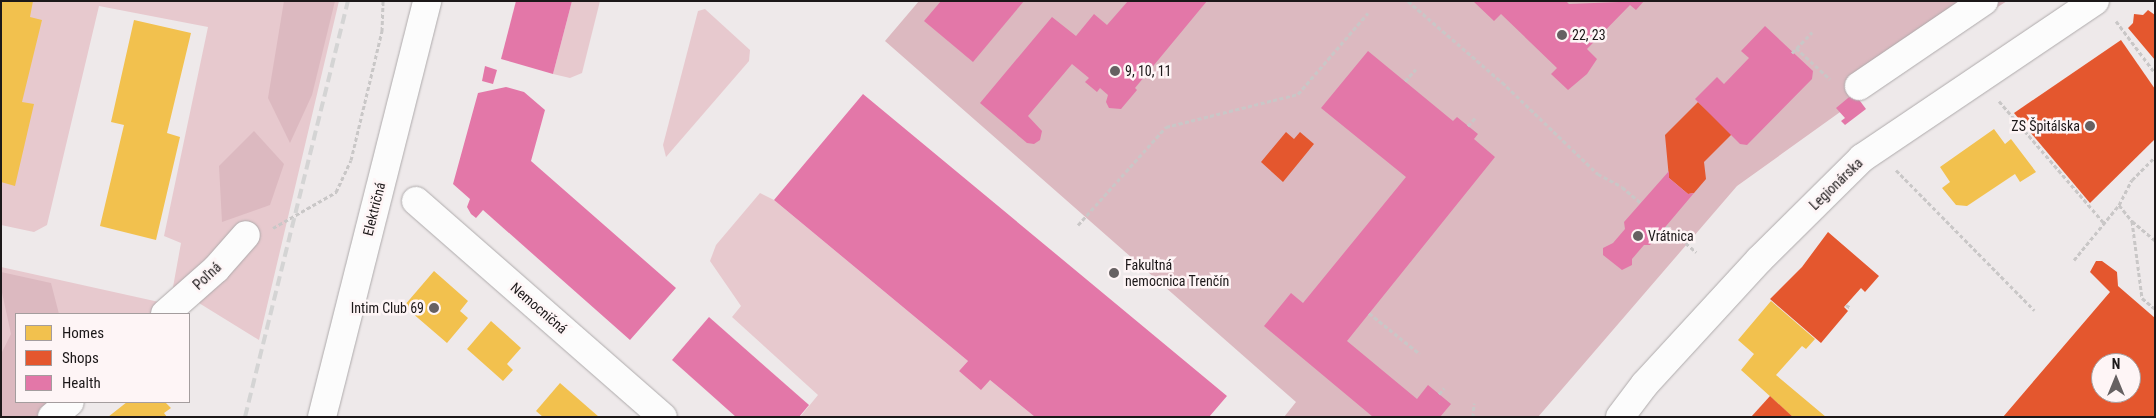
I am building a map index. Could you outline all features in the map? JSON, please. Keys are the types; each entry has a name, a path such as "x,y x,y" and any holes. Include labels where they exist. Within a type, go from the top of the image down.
{"street":[{"name":"Električná","path":"322,417 427,1"},
{"path":"1858,86 1984,1"},
{"name":"Legionárska","path":"1620,417 1645,384 1760,259 1862,158 2103,8"},
{"name":"Nemocničná","path":"416,201 662,417"},
{"name":"Poľná","path":"166,313 216,269 246,235"},
{"path":"52,417 69,403"}],"path":[{"path":"289,220 336,192 351,160 382,31 383,1"},
{"path":"1408,1 1502,82 1598,174 1622,187 1641,203"},
{"path":"2103,8 2155,73"},
{"path":"1078,225 1166,128 1298,94 1368,13"},
{"path":"1792,53 1812,32"},
{"path":"1796,48 1831,80"},
{"path":"1405,81 1416,69"},
{"path":"1996,98 2103,222"},
{"path":"1468,126 1475,118"},
{"path":"2074,260 2103,222 2119,205 2132,180 2155,156"},
{"path":"1896,170 2034,310"},
{"path":"2119,205 2132,221 2155,240"},
{"path":"2132,221 2142,298 2155,309"},
{"path":"1666,226 1696,252"},
{"path":"1846,305 1851,308"},
{"path":"1369,313 1420,354"},
{"path":"1439,394 1444,388"},
{"path":"1473,417 1474,403"}],"shaded area":[{"path":"1,1 339,1 259,340 173,287 181,243 164,236 208,27 99,6 47,225 34,232 1,225"},
{"path":"284,1 335,1 312,95 290,143 268,98"},
{"path":"572,1 600,1 582,73 570,78 553,74"},
{"path":"919,1 2007,1 1889,77 1737,186 1538,417 1284,417 1296,402 885,41"},
{"path":"705,9 750,50 749,61 666,157 663,145 698,11"},
{"path":"254,131 284,164 270,205 222,222 219,166"},
{"path":"760,193 774,200 968,361 959,371 990,380 1035,417 800,417 818,395 732,317 741,306 710,261 716,245"},
{"path":"1,267 168,304 157,313 15,313 15,403 1,417"},
{"path":"1,272 51,283 59,313 15,313 15,403 58,403 39,417 1,417 1,354 11,334 1,288"}],"building: Homes":[{"path":"1,1 33,1 30,17 42,20 22,102 34,104 15,186 1,182"},
{"path":"134,20 191,33 167,133 180,137 156,240 100,226 124,125 111,122"},
{"path":"1994,129 2005,144 2011,139 2036,172 2020,182 2015,174 1967,206 1956,205 1942,188 1950,182 1940,167"},
{"name":"Intim Club 69","path":"434,271 468,301 460,311 468,318 447,343 404,306"},
{"path":"1771,301 1815,339 1806,349 1802,346 1776,375 1826,417 1793,417 1741,370 1754,354 1738,340"},
{"path":"491,321 521,348 507,364 513,370 503,381 467,349"},
{"path":"560,383 599,417 543,417 536,411"},
{"path":"126,403 166,403 171,408 164,413 167,417 108,417"}],"building: Shops":[{"path":"2148,10 2155,15 2155,60 2128,28 2133,23 2134,14 2143,15"},
{"name":"ZS Špitálska","path":"2121,40 2155,89 2155,139 2090,203 2014,113"},
{"path":"1698,102 1732,134 1704,162 1706,179 1694,193 1688,194 1669,178 1665,135"},
{"path":"1286,132 1294,139 1300,132 1314,144 1283,182 1261,162"},
{"path":"1828,232 1879,276 1865,292 1861,288 1844,307 1848,311 1821,343 1770,299 1802,267"},
{"path":"2096,261 2102,261 2117,272 2118,286 2155,318 2155,417 2003,417 2110,292 2090,272"},
{"path":"1770,396 1793,417 1751,417"}],"building: Health":[{"path":"516,1 572,1 553,74 501,59"},
{"path":"941,1 1024,1 973,62 924,21"},
{"name":"9, 10, 11","path":"1128,1 1207,1 1135,88 1137,90 1121,109 1109,108 1106,102 1108,95 1100,88 1097,92 1085,82 1089,78 1072,64 1028,116 1042,131 1040,140 1034,144 1027,143 980,103 1052,17 1076,36 1094,14 1107,25"},
{"name":"22, 23","path":"1473,1 1566,1 1569,4 1644,1 1636,10 1630,5 1587,49 1597,59 1587,74 1568,90 1551,74 1557,68 1501,14 1494,21"},
{"path":"1765,26 1813,71 1812,79 1747,145 1740,144 1695,99 1717,77 1724,84 1749,58 1741,51"},
{"path":"1368,51 1453,121 1457,117 1478,134 1474,139 1495,157 1347,341 1417,399 1428,385 1451,404 1440,417 1373,417 1264,326 1291,293 1303,303 1406,177 1321,108"},
{"path":"485,66 497,70 493,84 482,81"},
{"path":"506,87 524,92 545,110 531,161 676,288 630,340 483,210 476,218 471,214 467,207 470,199 453,184 478,93"},
{"path":"1854,93 1866,109 1845,125 1841,121 1845,118 1836,108"},
{"path":"863,94 1227,396 1209,417 1035,417 990,380 981,390 959,371 968,361 774,200"},
{"path":"1669,171 1669,178 1688,194 1694,193 1650,245 1644,245 1632,259 1632,265 1622,270 1603,255 1603,248 1613,243 1625,229 1624,222"},
{"path":"709,317 809,405 799,417 736,417 672,360"}],"railway":[{"path":"245,417 348,1"}],"place":[{"name":"22, 23","path":"1562,35"},
{"name":"9, 10, 11","path":"1115,71"},
{"name":"ZS Špitálska","path":"2090,126"},
{"name":"Vrátnica","path":"1638,236"},
{"name":"Fakultná nemocnica Trenčín","path":"1114,273"},
{"name":"Intim Club 69","path":"434,308"}]}
